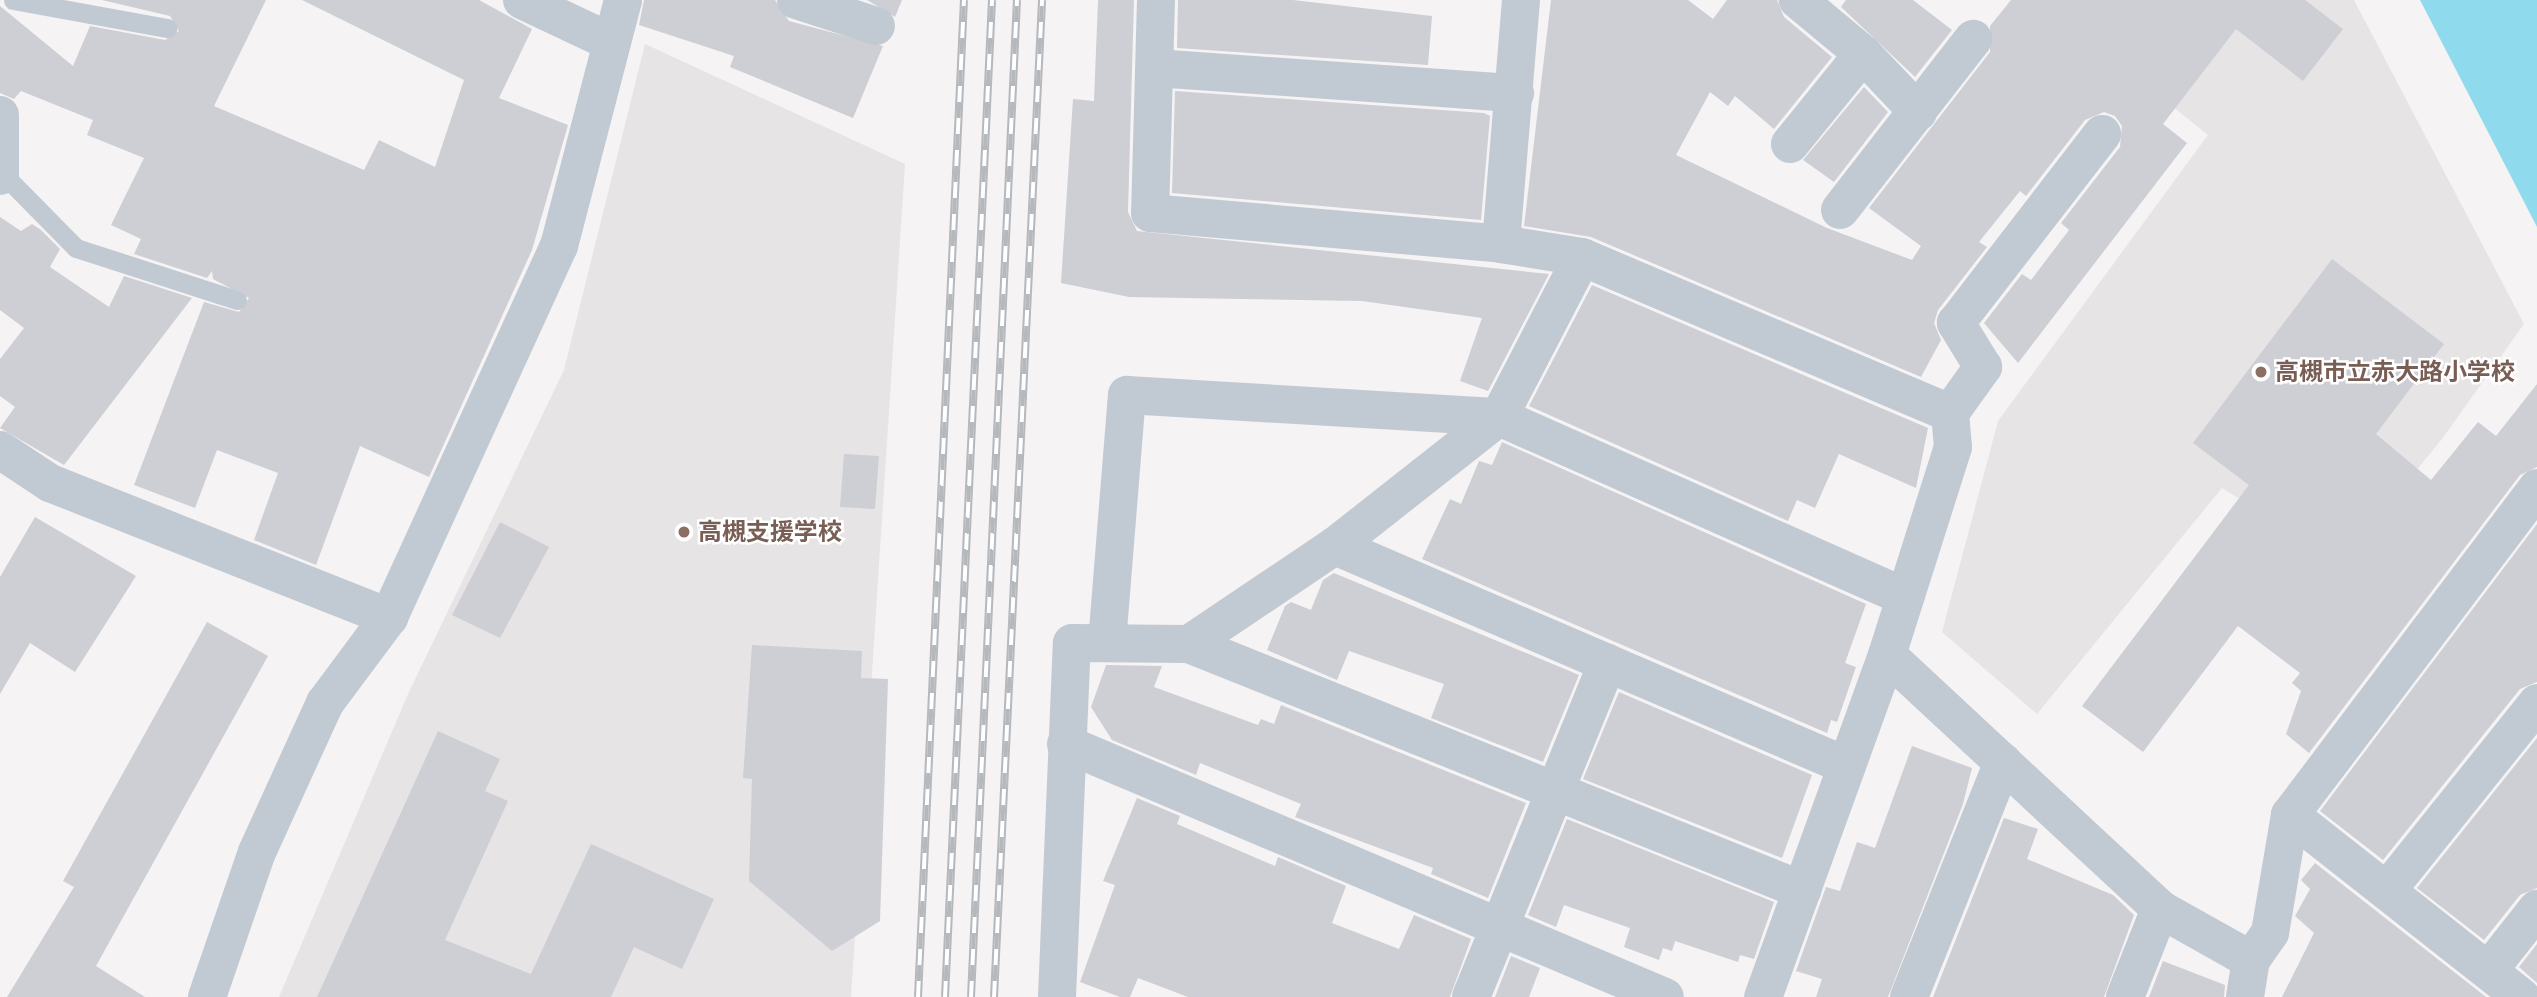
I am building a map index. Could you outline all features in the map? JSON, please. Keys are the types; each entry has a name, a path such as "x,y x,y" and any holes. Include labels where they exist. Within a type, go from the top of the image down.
{"street":[{"path":"522,0 611,41"},
{"path":"206,997 257,852 325,703 389,617 559,246 623,0"},
{"path":"796,0 876,26"},
{"path":"1156,0 1150,213 1502,244 1582,257 1950,414"},
{"path":"1502,244 1521,0"},
{"path":"1798,0 1863,54 1918,112"},
{"path":"1840,210 1973,39"},
{"path":"1790,144 1863,54"},
{"path":"1154,68 1515,93"},
{"path":"0,115 1,175"},
{"path":"1763,997 1887,655 1953,447 1950,414 1983,367 1956,323 2102,135"},
{"path":"1189,644 1335,546 1499,417 1582,257"},
{"path":"1107,643 1128,395 1499,417 1905,597"},
{"path":"0,450 50,482 389,617"},
{"path":"1887,655 2161,909 2248,979 2270,933 2290,815 2537,488"},
{"path":"1335,546 1847,766"},
{"path":"1057,997 1072,643 1189,644 1559,789 1802,890"},
{"path":"1471,997 1559,789 1607,663"},
{"path":"2389,888 2537,703"},
{"path":"1066,744 1665,997"},
{"path":"1909,997 2003,762"},
{"path":"2290,815 2389,888 2521,997"},
{"path":"2125,997 2161,909"},
{"path":"2489,970 2537,909"}],"lane":[{"path":"13,0 167,28"},
{"path":"1,175 76,248 237,300"}],"shaded area":[{"name":"高槻市立赤大路小学校","path":"2039,0 2354,0 2524,324 2442,439 2341,562 2222,488 2037,714 1942,632 1998,421 2208,135"},
{"name":"高槻支援学校","path":"645,44 905,164 851,997 279,997 408,694 564,370"}],"water":[{"path":"2420,0 2537,0 2537,227"}],"building":[{"path":"102,0 266,0 214,106 364,170 379,140 435,167 464,80 302,0 479,0 532,29 499,98 568,125 532,250 429,477 360,446 316,565 254,540 278,473 217,450 195,508 134,485 204,302 239,312 249,298 213,279 212,271 207,278 134,254 141,239 111,225 144,158 87,135 93,120 21,91 14,99 0,93 0,6 73,66 90,26 165,40 179,31 170,16"},
{"path":"644,0 775,0 789,21 883,46 853,118 730,67 734,56 639,25"},
{"path":"867,0 902,0 895,17"},
{"path":"1098,0 1134,0 1128,212 1137,231 1549,274 1488,391 1460,381 1482,318 1362,301 1129,297 1061,283 1073,99 1094,101"},
{"path":"1178,0 1293,0 1432,16 1428,65 1177,48"},
{"path":"1551,0 1688,0 1713,19 1727,0 1777,0 1784,17 1832,57 1774,129 1735,96 1728,106 1710,92 1676,155 1827,228 1912,260 1921,246 1869,208 1990,52 1990,26 2011,0 2305,0 2343,29 2303,81 2236,29 2163,124 2187,143 2018,363 1984,323 2022,274 2031,280 2069,230 2061,223 2120,147 2122,126 2115,116 2104,112 2085,120 2026,196 2020,191 1979,242 1987,247 1938,310 1934,323 1941,340 1921,377 1591,237 1524,226"},
{"path":"1846,0 1913,0 1952,30 1915,77 1841,7"},
{"path":"1864,87 1888,112 1834,182 1803,160"},
{"path":"1175,91 1484,113 1490,116 1481,220 1172,193"},
{"path":"0,217 21,231 32,224 41,230 60,249 50,267 109,307 124,276 192,298 64,465 0,428 15,407 0,396 0,359 24,328 0,310"},
{"path":"2332,259 2444,344 2376,434 2431,480 2478,422 2496,436 2537,384 2537,467 2520,475 2309,753 2286,734 2301,691 2292,683 2300,673 2238,626 2143,752 2082,706 2249,485 2193,443"},
{"path":"1592,285 1928,428 1916,488 1839,454 1815,508 1797,500 1788,521 1529,406"},
{"path":"1502,442 1866,604 1845,663 1856,667 1837,722 1831,720 1827,733 1422,559 1450,499 1461,504 1479,461 1492,465"},
{"path":"844,454 879,456 875,509 840,507"},
{"path":"35,517 136,576 75,672 30,643 0,694 0,577"},
{"path":"500,522 549,547 500,638 452,615"},
{"path":"2537,524 2537,682 2520,689 2383,860 2320,811"},
{"path":"1334,573 1579,675 1543,762 1431,718 1444,684 1349,651 1337,680 1267,650 1285,606 1291,602 1311,610 1323,580"},
{"path":"207,622 268,656 96,966 145,997 7,997 74,887 63,881"},
{"path":"752,645 862,651 861,678 888,679 880,921 832,951 749,881 752,779 743,778"},
{"path":"1106,665 1162,666 1154,687 1258,725 1261,719 1274,724 1281,705 1526,803 1488,898 1431,874 1433,868 1295,817 1301,804 1200,763 1196,775 1112,740 1091,707"},
{"path":"1619,692 1812,775 1782,858 1583,779"},
{"path":"438,731 500,759 485,791 508,801 445,940 531,974 591,844 714,899 682,969 634,947 611,997 317,997"},
{"path":"2537,738 2537,888 2520,895 2484,940 2417,888"},
{"path":"1912,746 1972,768 1963,804 1888,997 1816,997 1822,979 1796,971 1826,887 1840,891 1857,842 1875,848"},
{"path":"1137,798 1180,816 1177,824 1275,866 1278,857 1346,886 1332,923 1399,949 1414,915 1471,939 1450,997 1188,997 1138,978 1130,997 1120,997 1080,982 1115,885 1103,881"},
{"path":"2004,818 2038,829 2027,859 2113,895 2134,915 2104,997 1933,997"},
{"path":"1567,819 1774,902 1754,959 1740,955 1738,962 1675,941 1672,951 1663,948 1659,960 1624,947 1630,928 1564,905 1556,927 1528,915"},
{"path":"2315,863 2486,997 2282,997 2314,933 2295,916 2310,889 2301,880"},
{"path":"2537,944 2537,983 2519,967"},
{"path":"1511,956 1540,968 1529,997 1495,997"},
{"path":"2163,961 2225,985 2224,997 2149,997"}],"railway":[{"path":"918,997 964,0"},
{"path":"945,997 992,0"},
{"path":"971,997 1017,0"},
{"path":"994,997 1042,0"}],"place":[{"name":"高槻市立赤大路小学校","path":"2261,372"},
{"name":"高槻支援学校","path":"684,532"}]}
